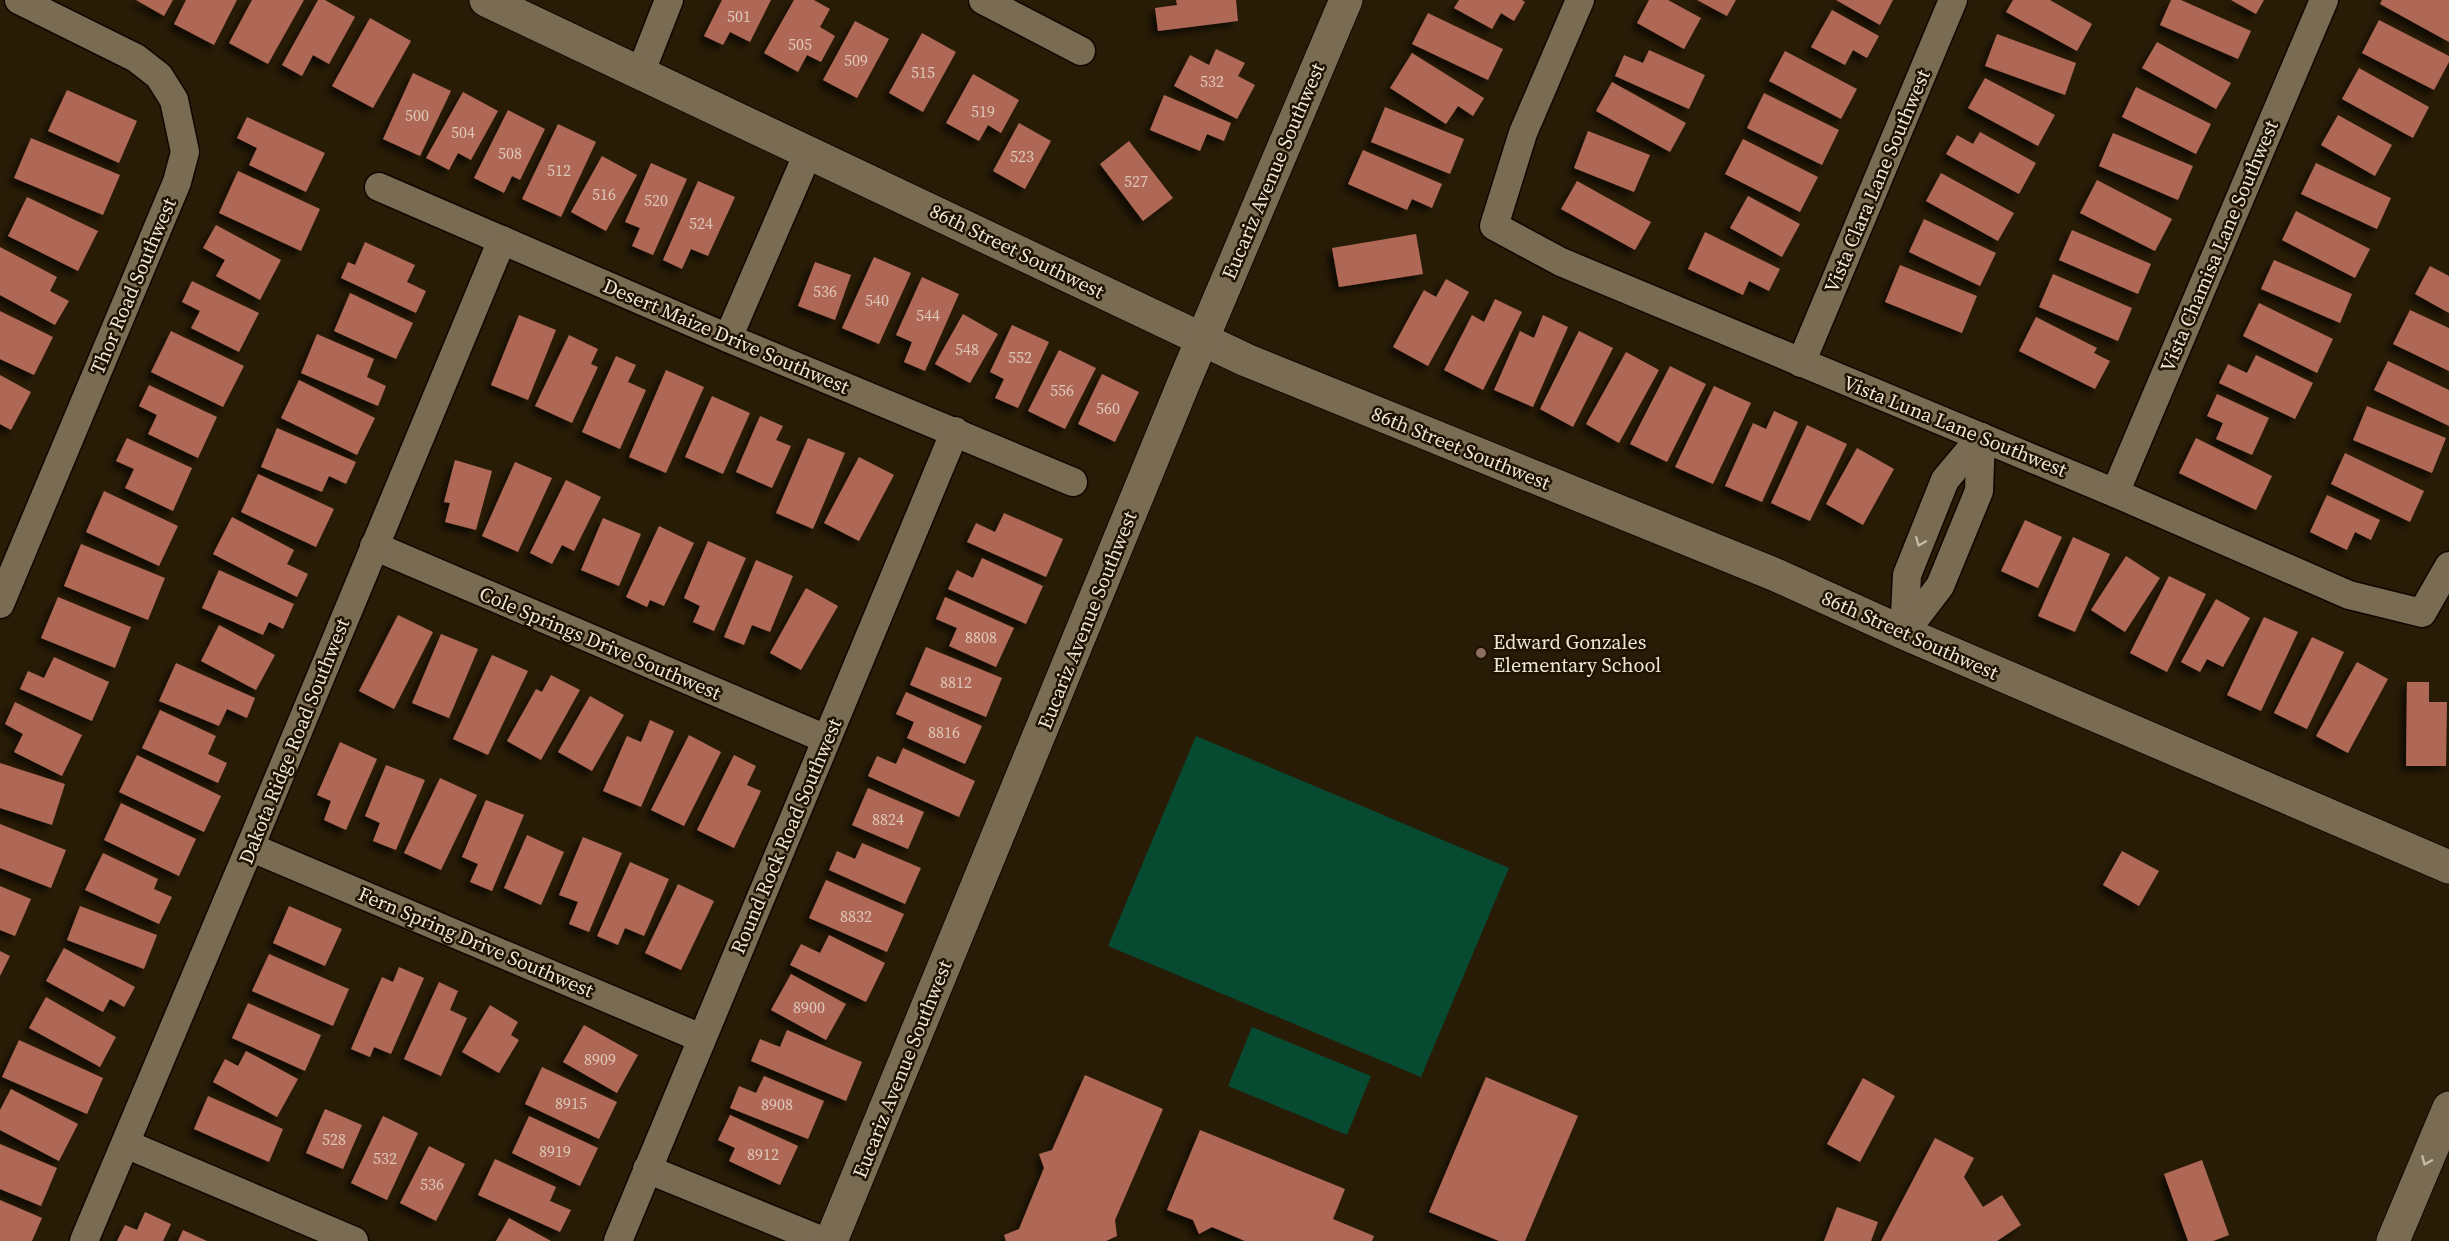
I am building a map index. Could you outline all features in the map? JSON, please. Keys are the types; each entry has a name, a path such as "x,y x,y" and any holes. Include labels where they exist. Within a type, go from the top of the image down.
{"street":[{"name":"Thor Road Southwest","path":"0,604 177,182 185,152 174,100 159,76 136,58 60,8 19,0"},
{"name":"86th Street Southwest","path":"486,0 1245,360 1776,575 1904,633 2449,867"},
{"path":"640,74 669,0"},
{"path":"983,0 1081,51"},
{"name":"Eucariz Avenue Southwest","path":"831,1241 1202,340 1346,0"},
{"name":"Vista Luna Lane Southwest","path":"1580,0 1523,132 1494,226 1561,262 2115,493 2349,595 2421,613 2449,566"},
{"name":"Vista Clara Lane Southwest","path":"1801,363 1953,0"},
{"name":"Vista Chamisa Lane Southwest","path":"2115,493 2324,0"},
{"path":"728,338 808,153"},
{"name":"Desert Maize Drive Southwest","path":"379,187 728,338 1073,482"},
{"name":"Dakota Ridge Road Southwest","path":"84,1241 502,240"},
{"name":"Round Rock Road Southwest","path":"618,1241 955,431"},
{"path":"1904,633 1940,586 1979,491 1981,437"},
{"name":"Cole Springs Drive Southwest","path":"374,546 826,739"},
{"name":"Fern Spring Drive Southwest","path":"250,847 701,1038"},
{"path":"2393,1241 2449,1108"},
{"path":"126,1144 354,1241"},
{"path":"647,1169 823,1241"}],"green space":[{"path":"1196,736 1509,868 1421,1077 1108,946"},
{"path":"1252,1027 1371,1076 1347,1135 1228,1086"}],"building":[{"path":"136,0 173,0 164,16"},
{"path":"186,0 237,0 214,45 174,24"},
{"path":"252,0 304,0 268,64 229,43"},
{"path":"318,0 325,0 355,17 329,64 313,55 302,76 282,65"},
{"path":"722,0 771,0 750,42 730,32 723,45 704,36"},
{"path":"794,0 814,0 830,9 820,27 835,36 821,62 807,55 798,72 764,53"},
{"path":"1176,0 1236,0 1238,21 1158,31 1155,8 1177,5"},
{"path":"1459,0 1522,0 1525,2 1514,21 1501,13 1492,29 1454,8"},
{"path":"1649,0 1668,0 1701,18 1684,49 1637,23"},
{"path":"1697,0 1736,0 1727,16"},
{"path":"1836,0 1893,0 1880,25"},
{"path":"2013,0 2050,0 2092,24 2077,51 2006,12"},
{"path":"2171,0 2181,0 2251,31 2238,59 2160,25"},
{"path":"2231,0 2264,0 2256,14"},
{"path":"2382,0 2449,0 2449,42 2380,4"},
{"path":"1832,10 1879,36 1867,58 1853,50 1845,65 1811,47"},
{"path":"1428,13 1503,49 1488,80 1412,44"},
{"path":"370,18 411,41 373,108 332,86"},
{"path":"2379,20 2449,56 2449,62 2434,90 2362,53"},
{"path":"855,21 889,39 857,98 823,80"},
{"path":"922,33 956,52 923,112 889,93"},
{"path":"1997,34 2076,63 2065,95 1985,66"},
{"path":"2157,42 2231,83 2216,109 2142,68"},
{"path":"1216,49 1245,63 1238,76 1255,85 1237,119 1174,86 1190,55 1209,65"},
{"path":"1649,50 1705,75 1689,109 1615,76 1624,55 1643,63"},
{"path":"1785,51 1857,89 1841,119 1769,81"},
{"path":"1412,53 1484,98 1473,116 1458,106 1446,124 1390,88"},
{"path":"2359,68 2429,107 2413,138 2342,99"},
{"path":"413,73 451,91 420,156 383,139"},
{"path":"973,74 1019,100 1001,133 988,125 979,141 946,123"},
{"path":"1985,78 2055,115 2038,146 1968,108"},
{"path":"1612,82 1686,123 1670,152 1596,111"},
{"path":"2136,87 2211,124 2196,154 2122,117"},
{"path":"67,90 137,121 119,163 48,131"},
{"path":"463,92 498,111 471,160 458,153 449,170 426,158"},
{"path":"1764,93 1839,130 1822,165 1747,128"},
{"path":"1164,95 1231,123 1224,141 1207,134 1200,151 1150,130"},
{"path":"1385,107 1464,139 1450,174 1371,142"},
{"path":"508,110 545,129 520,180 512,176 504,193 474,178"},
{"path":"2338,115 2392,145 2375,176 2321,145"},
{"path":"247,117 325,153 306,192 249,165 257,148 237,138"},
{"path":"1019,123 1051,141 1025,189 993,171"},
{"path":"558,124 596,142 561,217 522,199"},
{"path":"1588,131 1650,155 1634,192 1574,168"},
{"path":"1980,132 2036,163 2019,194 1946,154 1957,135 1973,144"},
{"path":"2113,133 2193,166 2178,200 2099,166"},
{"path":"31,138 120,175 103,215 14,178"},
{"path":"1743,139 1818,177 1800,212 1725,174"},
{"path":"1129,141 1173,198 1143,221 1100,164"},
{"path":"1363,150 1442,184 1432,208 1412,199 1407,210 1348,184"},
{"path":"602,156 637,175 606,231 571,212"},
{"path":"651,163 687,179 653,255 632,246 640,228 625,222"},
{"path":"2316,163 2391,198 2377,229 2301,194"},
{"path":"238,171 320,209 301,251 219,213"},
{"path":"1941,173 2014,213 1998,241 1926,201"},
{"path":"2097,180 2172,219 2155,251 2080,213"},
{"path":"698,181 735,197 708,256 691,249 682,269 663,260"},
{"path":"1577,181 1651,222 1635,250 1561,209"},
{"path":"1748,196 1800,224 1782,257 1730,228"},
{"path":"27,197 98,231 78,271 8,236"},
{"path":"2296,211 2370,249 2355,278 2282,240"},
{"path":"1924,219 1996,253 1980,286 1909,252"},
{"path":"216,225 281,260 260,300 216,276 225,260 203,248"},
{"path":"2072,230 2151,264 2138,294 2059,260"},
{"path":"1705,232 1780,269 1769,291 1749,281 1743,295 1688,269"},
{"path":"1416,234 1423,274 1339,287 1332,248"},
{"path":"365,242 415,265 407,282 426,291 416,313 341,278 348,262 355,265"},
{"path":"0,247 57,277 50,291 69,301 55,325 0,295"},
{"path":"874,257 911,273 879,344 842,328"},
{"path":"2274,260 2352,294 2340,323 2261,289"},
{"path":"815,262 851,275 835,320 798,306"},
{"path":"1900,265 1977,296 1962,333 1885,302"},
{"path":"2430,266 2449,276 2449,313 2415,294"},
{"path":"2053,274 2132,308 2118,341 2039,307"},
{"path":"922,277 959,294 925,371 904,362 912,342 896,335"},
{"path":"1446,279 1469,292 1428,366 1393,347 1424,290 1436,297"},
{"path":"192,281 259,313 239,352 191,328 200,311 182,302"},
{"path":"350,293 413,323 396,359 334,331"},
{"path":"1495,299 1522,312 1483,390 1444,370 1472,315 1484,322"},
{"path":"2259,303 2333,339 2317,373 2243,336"},
{"path":"2410,310 2449,328 2449,371 2393,344"},
{"path":"0,311 53,337 34,375 0,359"},
{"path":"963,314 998,334 970,383 935,364"},
{"path":"519,315 556,330 528,400 491,385"},
{"path":"1543,315 1568,327 1533,407 1494,390 1520,331 1534,338"},
{"path":"2036,317 2097,348 2094,353 2110,361 2095,389 2019,351"},
{"path":"1012,325 1049,342 1018,408 995,398 1004,379 990,372"},
{"path":"171,331 244,366 223,407 151,372"},
{"path":"1579,331 1613,348 1573,427 1540,409"},
{"path":"317,334 374,359 367,377 386,386 378,406 301,373"},
{"path":"569,335 598,349 591,364 598,367 572,423 535,406"},
{"path":"1059,350 1096,368 1065,429 1028,411"},
{"path":"1626,352 1659,370 1619,443 1586,424"},
{"path":"2256,355 2313,383 2295,419 2219,383 2228,364 2247,373"},
{"path":"616,356 636,365 628,382 646,390 620,449 582,432"},
{"path":"2388,361 2449,390 2449,426 2374,390"},
{"path":"1670,366 1706,384 1667,462 1630,444"},
{"path":"666,370 704,387 666,473 629,457"},
{"path":"1102,374 1139,392 1115,442 1078,424"},
{"path":"0,375 31,392 11,430 0,424"},
{"path":"299,380 375,418 357,455 281,418"},
{"path":"149,385 217,417 198,458 148,434 157,415 139,406"},
{"path":"1714,386 1751,403 1713,484 1675,467"},
{"path":"2217,394 2269,418 2252,455 2216,439 2223,423 2207,416"},
{"path":"712,396 750,413 723,474 685,457"},
{"path":"2367,406 2446,438 2432,473 2353,440"},
{"path":"1774,411 1798,422 1762,502 1725,486 1753,423 1766,429"},
{"path":"760,416 783,426 776,440 791,446 772,488 736,472"},
{"path":"1807,425 1847,444 1810,521 1771,503"},
{"path":"277,428 356,462 346,484 329,476 322,492 261,467"},
{"path":"127,438 192,468 173,511 125,488 134,469 116,461"},
{"path":"808,438 845,453 813,529 776,513"},
{"path":"2196,438 2272,476 2256,510 2179,473"},
{"path":"1857,448 1894,469 1863,525 1826,504"},
{"path":"2345,453 2424,491 2410,522 2331,484"},
{"path":"859,457 894,475 859,541 824,523"},
{"path":"455,460 492,471 476,530 445,522 450,503 444,502"},
{"path":"515,462 552,478 518,552 482,536"},
{"path":"258,474 334,509 316,547 241,512"},
{"path":"566,480 601,497 574,551 562,545 552,564 530,553"},
{"path":"104,491 178,526 159,566 86,532"},
{"path":"2327,495 2380,520 2371,540 2355,532 2347,550 2310,532"},
{"path":"1004,513 1063,539 1046,577 967,542 976,523 995,532"},
{"path":"232,517 294,550 287,564 308,574 297,597 213,554"},
{"path":"603,518 641,534 619,586 581,570"},
{"path":"2025,520 2062,537 2038,588 2001,571"},
{"path":"659,526 694,543 664,606 650,600 647,607 626,597"},
{"path":"2073,537 2110,554 2075,632 2038,616"},
{"path":"708,541 746,558 714,631 693,622 700,606 684,598"},
{"path":"81,544 165,578 148,620 64,586"},
{"path":"2126,556 2160,578 2125,632 2091,610"},
{"path":"982,558 1043,586 1026,624 948,589 957,570 973,578"},
{"path":"756,560 793,576 770,632 752,625 744,645 724,637"},
{"path":"219,570 294,604 283,629 269,622 263,635 202,608"},
{"path":"2169,576 2206,594 2167,672 2130,653"},
{"path":"806,588 838,606 801,670 770,653"},
{"path":"58,597 131,627 115,668 41,638"},
{"path":"945,597 1014,628 996,667 949,646 957,628 936,619"},
{"path":"2216,599 2250,618 2223,667 2207,659 2200,672 2181,662"},
{"path":"398,615 433,632 394,709 359,691"},
{"path":"2264,617 2298,632 2261,711 2227,695"},
{"path":"219,625 275,655 256,690 201,661"},
{"path":"441,634 478,649 449,718 412,703"},
{"path":"2312,637 2344,652 2307,729 2274,713"},
{"path":"926,647 1002,678 986,717 910,685"},
{"path":"492,655 528,671 488,755 453,739"},
{"path":"54,657 109,682 92,721 20,689 28,671 44,678"},
{"path":"2357,662 2388,679 2348,753 2316,736"},
{"path":"176,663 255,698 247,718 227,709 219,726 159,701"},
{"path":"551,675 580,690 541,760 507,741 536,689 542,692"},
{"path":"2407,682 2429,682 2429,702 2447,702 2446,766 2406,766"},
{"path":"906,692 982,726 965,764 907,738 914,722 896,714"},
{"path":"590,696 624,715 592,771 558,752"},
{"path":"15,702 82,735 62,776 14,752 23,734 5,724"},
{"path":"160,710 216,736 208,754 227,763 218,783 142,748"},
{"path":"650,720 674,731 641,807 603,791 627,736 641,742"},
{"path":"689,735 721,752 684,826 651,810"},
{"path":"340,742 377,759 346,830 324,820 331,801 317,795"},
{"path":"903,748 975,781 959,817 868,776 877,756 896,764"},
{"path":"137,755 221,796 204,832 119,792"},
{"path":"734,755 756,766 747,785 761,791 734,848 697,830"},
{"path":"0,763 65,784 52,825 0,808"},
{"path":"386,765 425,780 396,850 373,841 380,823 365,816"},
{"path":"440,778 477,795 441,870 404,853"},
{"path":"868,788 924,812 908,849 852,825"},
{"path":"486,800 524,815 492,891 470,882 478,864 462,857"},
{"path":"121,803 196,839 179,876 104,840"},
{"path":"0,824 66,850 51,888 0,868"},
{"path":"527,835 564,852 541,905 504,888"},
{"path":"583,837 622,853 589,932 569,924 578,902 559,895"},
{"path":"862,843 921,868 905,904 829,870 837,851 855,859"},
{"path":"2122,851 2159,871 2139,906 2103,885"},
{"path":"103,853 158,879 154,889 172,897 159,924 85,890"},
{"path":"630,862 669,879 644,936 625,928 618,945 597,936"},
{"path":"826,880 904,914 887,952 809,918"},
{"path":"678,884 714,901 681,970 645,953"},
{"path":"0,886 31,899 15,936 0,930"},
{"path":"80,906 157,935 144,969 67,940"},
{"path":"289,906 342,929 325,966 273,943"},
{"path":"829,935 885,963 866,1002 790,965 801,944 820,953"},
{"path":"64,948 135,987 124,1007 110,999 103,1012 46,981"},
{"path":"0,951 10,956 0,976"},
{"path":"269,954 349,989 333,1026 252,991"},
{"path":"399,967 424,978 391,1054 374,1047 370,1057 351,1049 382,977 393,982"},
{"path":"791,974 846,1004 826,1040 771,1010"},
{"path":"439,982 458,991 450,1010 467,1018 441,1076 404,1059"},
{"path":"46,997 116,1037 100,1067 29,1028"},
{"path":"248,1003 321,1035 305,1071 232,1038"},
{"path":"490,1005 518,1022 511,1035 519,1040 499,1073 462,1052"},
{"path":"584,1025 638,1055 617,1093 563,1062"},
{"path":"787,1030 862,1062 846,1101 751,1061 760,1039 780,1047"},
{"path":"19,1040 103,1078 87,1114 2,1077"},
{"path":"246,1051 298,1079 277,1117 213,1082 225,1059 238,1066"},
{"path":"542,1067 617,1102 599,1139 525,1104"},
{"path":"1085,1075 1163,1109 1115,1220 1117,1236 1106,1241 1006,1241 1004,1235 1019,1229 1044,1168 1039,1154 1052,1150"},
{"path":"764,1076 824,1101 808,1139 730,1108 739,1086 756,1093"},
{"path":"1486,1077 1578,1116 1525,1241 1499,1241 1429,1212"},
{"path":"1863,1078 1895,1096 1860,1162 1827,1144"},
{"path":"11,1089 78,1124 59,1161 0,1130 0,1110"},
{"path":"208,1096 283,1129 269,1162 194,1129"},
{"path":"325,1109 362,1125 343,1169 306,1153"},
{"path":"730,1115 798,1146 780,1185 729,1161 735,1148 718,1140"},
{"path":"383,1116 418,1133 387,1200 351,1183"},
{"path":"529,1116 598,1148 580,1186 512,1153"},
{"path":"1200,1130 1345,1189 1333,1219 1374,1236 1372,1241 1245,1241 1212,1227 1199,1234 1193,1220 1167,1210"},
{"path":"1935,1138 1974,1158 1964,1177 1983,1207 2002,1195 2021,1225 1997,1241 1881,1241"},
{"path":"0,1144 57,1168 41,1206 0,1189"},
{"path":"429,1146 465,1164 436,1221 400,1203"},
{"path":"495,1159 556,1187 550,1201 571,1210 560,1232 478,1195"},
{"path":"2202,1160 2229,1235 2213,1241 2188,1241 2164,1174"},
{"path":"0,1200 42,1218 32,1241 0,1241"},
{"path":"1837,1207 1878,1222 1871,1241 1824,1241"},
{"path":"145,1212 171,1224 163,1241 117,1241 125,1225 137,1230"},
{"path":"509,1218 551,1241 496,1241"},
{"path":"183,1230 207,1241 178,1241"}],"place":[{"name":"Edward Gonzales Elementary School","path":"1481,653"}]}
